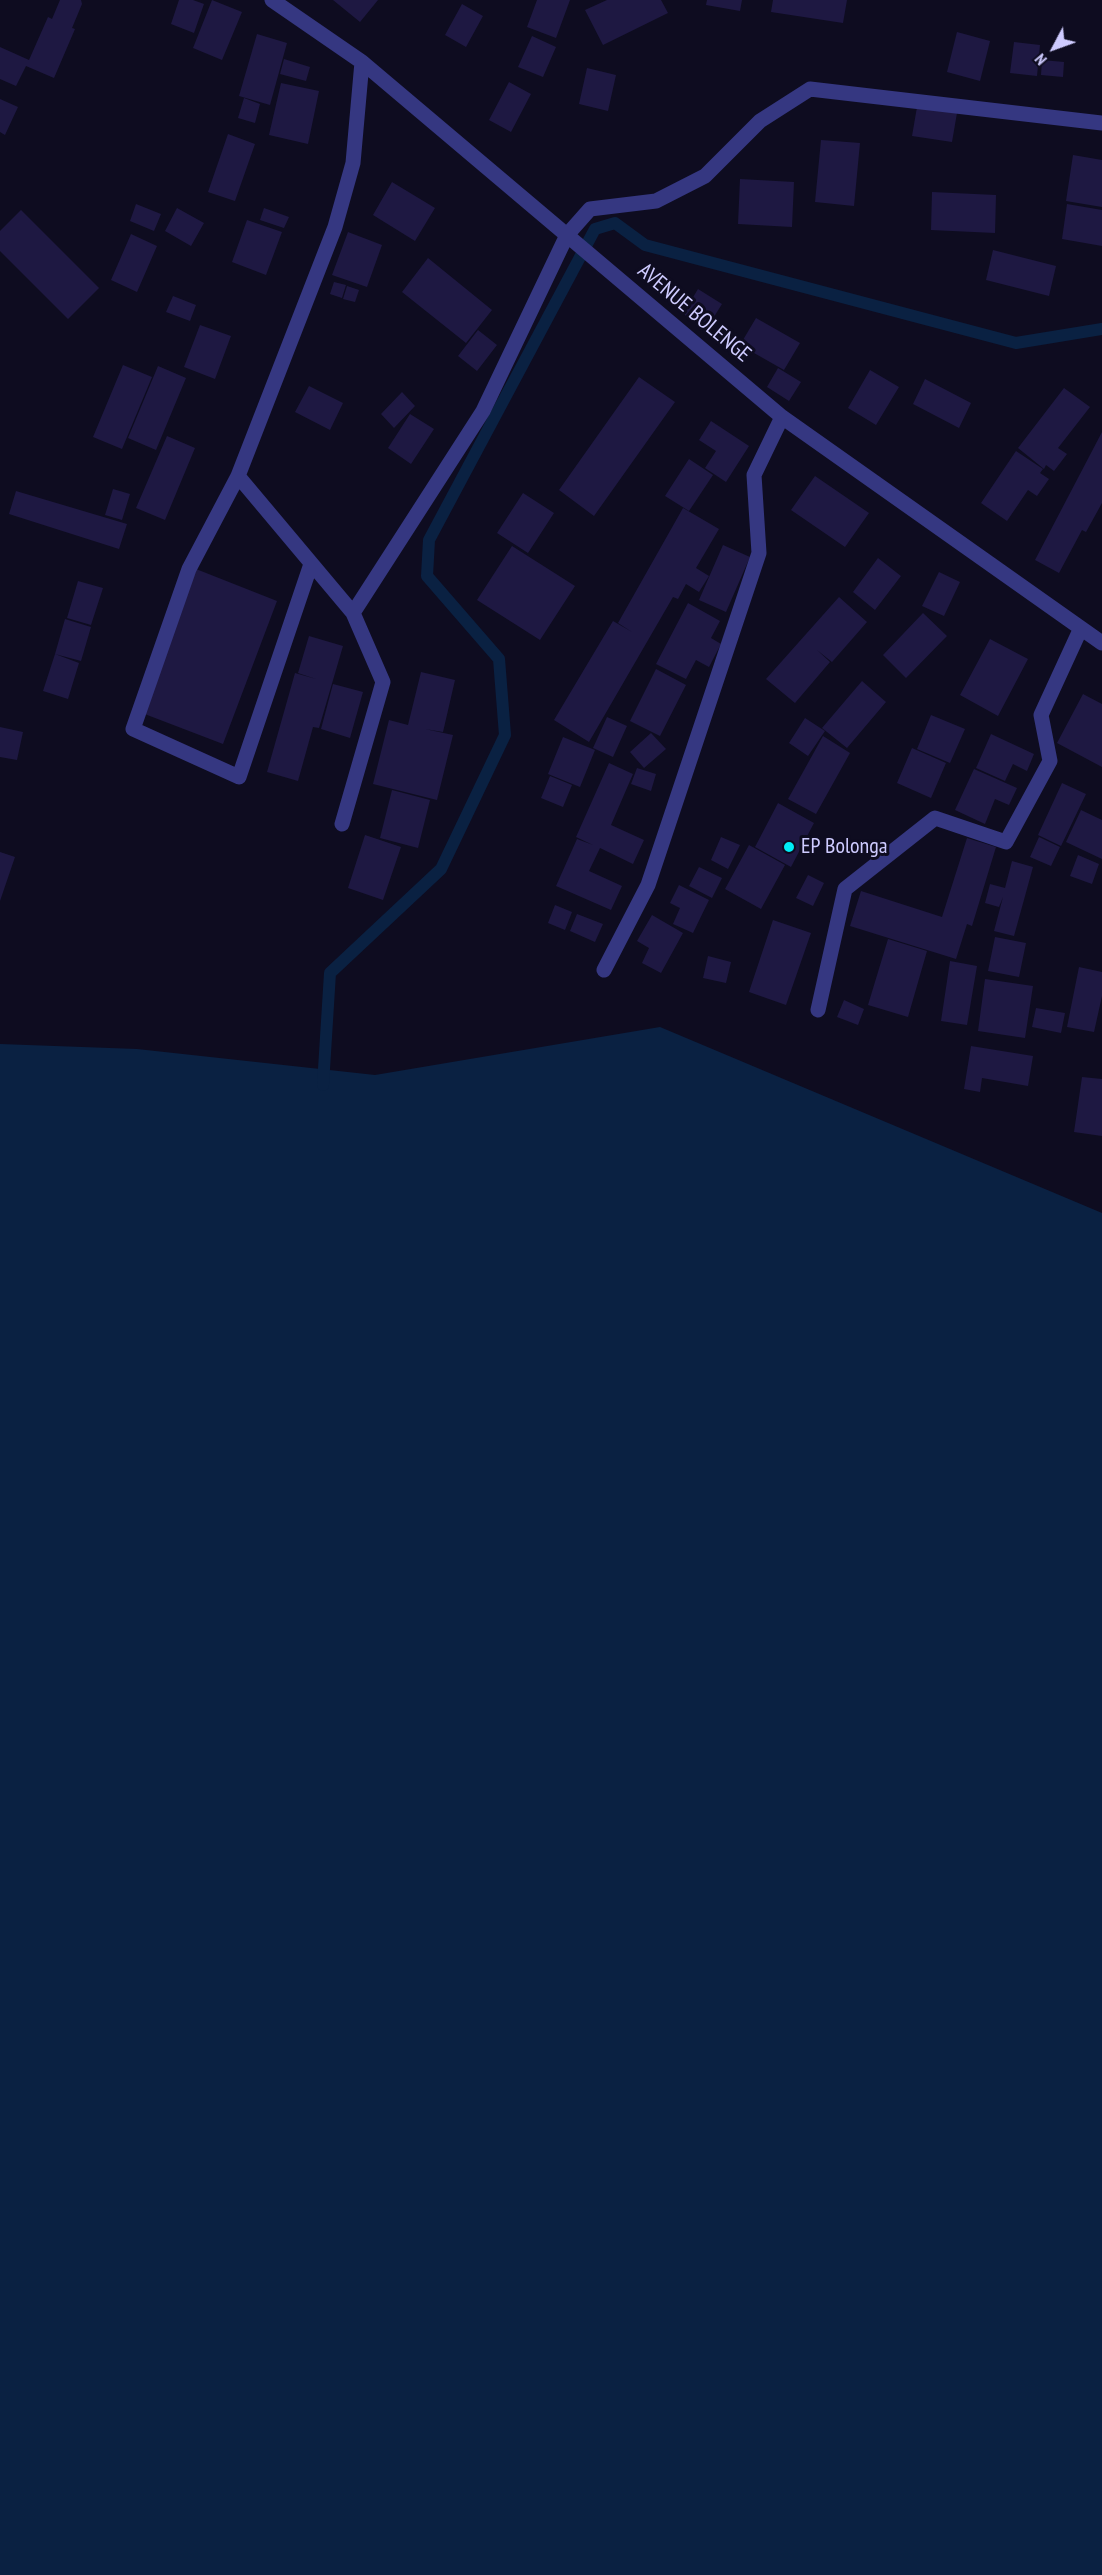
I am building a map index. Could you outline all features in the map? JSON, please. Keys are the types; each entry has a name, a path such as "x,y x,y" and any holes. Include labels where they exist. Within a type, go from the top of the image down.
{"street":[{"name":"AVENUE BOLENGE","path":"272,0 362,62 782,417 1102,643"},
{"path":"311,564 238,777 133,729 189,569 238,476 335,227 353,163 362,62"},
{"path":"353,613 483,411 569,237 590,209 656,201 705,176 760,121 810,89 1102,123"},
{"path":"604,970 648,885 759,553 754,475 782,417"},
{"path":"238,476 353,613 383,682 342,824"},
{"path":"818,1010 845,889 935,819 1006,842 1050,761 1041,715 1082,628"}],"water":[{"path":"660,1027 1102,1213 1102,2575 0,2575 0,1044 137,1049 375,1075"}],"building":[{"path":"60,0 81,0 82,4 72,28 75,29 54,78 26,66 16,86 0,79 0,47 29,60 48,17 52,19"},
{"path":"179,0 193,0 204,4 194,33 171,24"},
{"path":"212,0 242,12 222,60 193,48"},
{"path":"333,0 378,0 360,22"},
{"path":"537,0 570,0 556,38 527,27"},
{"path":"607,0 661,0 668,13 603,45 585,10"},
{"path":"707,0 742,0 740,11 706,5"},
{"path":"773,0 847,0 843,23 771,12"},
{"path":"462,4 483,16 466,47 445,35"},
{"path":"957,32 990,41 980,81 947,72"},
{"path":"257,34 287,43 270,105 239,96"},
{"path":"532,36 556,47 543,77 518,67"},
{"path":"1014,42 1040,45 1037,76 1010,73"},
{"path":"284,59 310,67 306,81 280,74"},
{"path":"1042,60 1064,62 1063,77 1041,75"},
{"path":"587,68 616,75 608,111 579,104"},
{"path":"509,82 531,94 511,132 489,120"},
{"path":"281,83 319,91 308,144 269,135"},
{"path":"244,98 260,104 255,123 238,118"},
{"path":"0,99 18,107 5,135 0,132"},
{"path":"917,107 957,113 952,142 912,136"},
{"path":"228,134 255,144 235,201 208,192"},
{"path":"821,140 860,143 854,206 815,202"},
{"path":"1073,155 1102,160 1102,207 1066,201"},
{"path":"740,179 794,182 792,227 738,224"},
{"path":"392,182 435,208 415,241 373,215"},
{"path":"932,192 996,195 995,233 931,230"},
{"path":"136,204 161,214 154,231 130,221"},
{"path":"1067,204 1102,210 1102,246 1062,239"},
{"path":"177,208 204,223 191,246 165,231"},
{"path":"264,208 289,217 284,228 260,220"},
{"path":"21,210 99,288 68,319 0,251 0,231"},
{"path":"247,220 282,232 266,275 232,262"},
{"path":"348,232 382,245 367,287 332,275"},
{"path":"131,234 157,246 137,292 111,280"},
{"path":"993,250 1056,266 1049,296 986,280"},
{"path":"428,258 492,310 466,343 402,292"},
{"path":"334,282 346,285 342,298 330,294"},
{"path":"347,286 359,290 355,302 343,299"},
{"path":"698,289 722,304 707,328 683,314"},
{"path":"173,296 196,305 190,321 166,312"},
{"path":"756,318 800,343 784,370 740,345"},
{"path":"200,325 231,336 215,379 184,367"},
{"path":"478,330 497,345 477,371 458,356"},
{"path":"123,365 152,377 122,449 93,437"},
{"path":"158,366 186,378 156,450 128,438"},
{"path":"778,368 801,382 789,401 767,387"},
{"path":"870,370 899,387 876,425 848,408"},
{"path":"639,377 675,402 594,516 559,490"},
{"path":"925,379 971,403 959,428 913,404"},
{"path":"309,386 343,403 330,430 295,412"},
{"path":"1064,388 1090,407 1058,448 1067,454 1054,471 1046,465 1044,469 1018,448"},
{"path":"402,392 415,406 394,428 381,414"},
{"path":"410,414 434,429 411,464 388,448"},
{"path":"711,421 749,446 726,482 705,468 716,451 699,440"},
{"path":"1102,432 1102,503 1086,532 1082,530 1059,573 1035,560"},
{"path":"167,436 195,448 165,520 136,508"},
{"path":"1016,451 1043,469 1040,473 1049,479 1037,496 1028,490 1007,521 981,503"},
{"path":"689,459 713,475 689,511 665,496"},
{"path":"815,476 869,513 845,547 791,510"},
{"path":"113,489 130,494 122,520 105,515"},
{"path":"16,491 127,524 119,549 9,514"},
{"path":"523,493 554,513 528,553 497,533"},
{"path":"683,508 719,529 696,568 709,576 699,592 686,584 678,599 673,597 589,742 554,720 613,621 632,632 618,623"},
{"path":"723,545 750,557 726,612 699,600"},
{"path":"512,546 575,586 540,640 477,600"},
{"path":"878,558 901,576 875,610 853,592"},
{"path":"196,569 277,601 223,744 142,713"},
{"path":"939,572 960,582 944,616 922,606"},
{"path":"78,581 103,588 91,625 67,618"},
{"path":"839,597 867,622 832,662 817,650 830,662 795,703 766,679"},
{"path":"688,603 720,621 711,638 721,644 709,667 696,660 686,679 656,664"},
{"path":"923,613 947,636 906,678 883,655"},
{"path":"65,619 91,627 81,661 55,654"},
{"path":"309,636 343,646 319,728 313,727 298,781 267,772 295,673 316,679 298,673"},
{"path":"990,639 1028,659 998,716 960,695"},
{"path":"55,654 79,663 68,699 43,691"},
{"path":"656,669 686,685 660,736 630,721"},
{"path":"421,672 455,680 443,732 425,729 453,735 437,800 373,784 389,720 408,725"},
{"path":"862,681 886,702 847,748 822,728"},
{"path":"333,684 363,692 350,738 321,729"},
{"path":"1083,694 1102,704 1102,767 1057,743"},
{"path":"931,715 965,729 950,763 917,749"},
{"path":"607,717 627,726 613,757 593,748"},
{"path":"805,718 825,731 808,756 789,743"},
{"path":"0,727 23,732 17,760 0,757"},
{"path":"651,733 666,749 644,768 630,752"},
{"path":"991,734 1034,754 1027,771 1013,764 1005,781 976,768"},
{"path":"823,736 850,753 816,814 788,799"},
{"path":"563,737 595,750 580,787 548,774"},
{"path":"912,748 946,763 931,798 897,783"},
{"path":"609,763 633,774 611,825 644,840 633,864 600,848 589,871 622,886 611,910 556,886 577,839 593,845 576,837"},
{"path":"637,768 656,774 651,791 631,784"},
{"path":"974,769 1017,788 1009,805 995,799 985,824 955,810"},
{"path":"550,776 572,785 563,807 541,798"},
{"path":"1062,783 1086,794 1061,846 1038,835"},
{"path":"392,790 430,800 418,848 380,838"},
{"path":"778,803 814,823 791,867 755,847"},
{"path":"1081,810 1102,820 1102,859 1066,842"},
{"path":"365,835 401,847 383,900 348,888"},
{"path":"721,837 740,845 728,869 711,860"},
{"path":"1039,837 1060,847 1051,866 1030,857"},
{"path":"967,838 996,847 972,926 967,924 956,959 850,926 861,891 942,917"},
{"path":"749,845 785,865 761,909 725,889"},
{"path":"0,852 15,857 0,901"},
{"path":"1078,855 1099,864 1092,884 1070,876"},
{"path":"1012,861 1033,867 1014,936 994,931 1003,897 999,907 985,903 990,884 1005,888"},
{"path":"699,867 722,878 712,898 689,886"},
{"path":"808,875 824,883 813,906 796,898"},
{"path":"679,885 709,900 693,933 673,924 680,908 670,903"},
{"path":"555,905 572,912 565,930 548,923"},
{"path":"577,914 603,924 595,942 570,931"},
{"path":"652,915 683,933 661,973 642,963 649,948 637,941"},
{"path":"773,920 811,933 786,1005 749,992"},
{"path":"995,937 1026,943 1019,977 988,971"},
{"path":"888,939 927,951 908,1017 868,1005"},
{"path":"708,956 731,962 726,983 703,978"},
{"path":"950,961 977,966 967,1025 941,1021"},
{"path":"1079,967 1102,972 1102,996 1094,1032 1067,1027"},
{"path":"985,979 1033,986 1025,1038 978,1031"},
{"path":"844,1000 864,1009 858,1025 837,1017"},
{"path":"1036,1008 1065,1013 1061,1033 1032,1027"},
{"path":"971,1046 1033,1056 1028,1086 982,1078 980,1092 964,1089"},
{"path":"1082,1077 1102,1079 1102,1136 1074,1132"}],"waterway":[{"path":"323,1085 330,973 441,869 505,735 499,659 427,576 429,540 595,229 615,223 645,245 1016,343 1102,329"}],"place":[{"name":"EP Bolonga","path":"789,847"}]}
